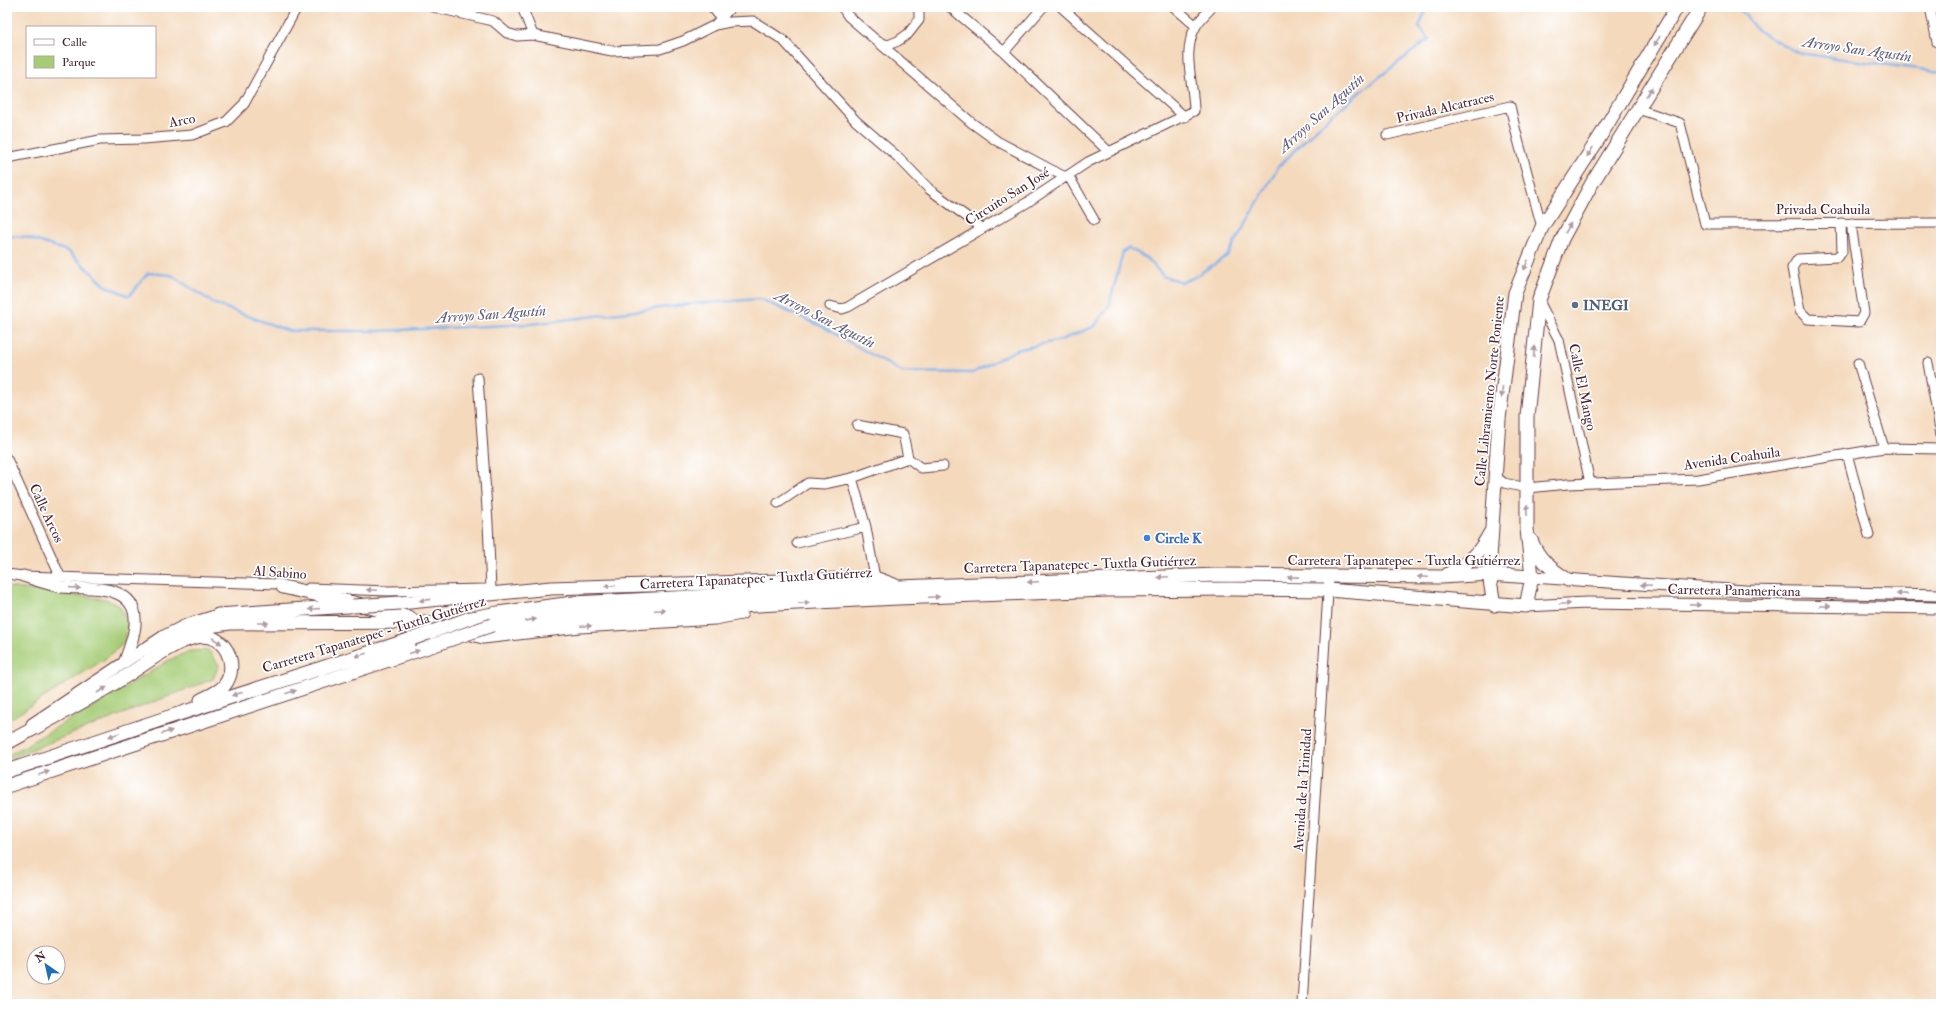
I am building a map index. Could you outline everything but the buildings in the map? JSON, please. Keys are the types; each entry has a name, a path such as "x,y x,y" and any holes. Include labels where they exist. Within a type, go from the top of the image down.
{"highway":[{"name":"Calle Libramiento Norte Poniente","path":"1494,605 1489,574 1492,528 1503,382 1515,293 1542,227 1601,135 1677,7"},
{"path":"1526,606 1532,577 1527,529 1527,417 1539,300 1562,239 1592,185 1701,7"},
{"path":"1442,577 1464,566 1473,558 1481,549 1492,528"},
{"path":"1527,529 1535,550 1549,568 1568,580"},
{"name":"Carretera Tapanatepec - Tuxtla Gutiérrez","path":"7,786 492,625 577,614 785,604 1106,590 1329,584 1489,574 1532,577"},
{"name":"Carretera Tapanatepec - Tuxtla Gutiérrez","path":"7,771 412,639 467,619 498,613 573,603 899,587 1218,575 1329,584 1494,605 1526,606"},
{"path":"218,615 400,603 551,588 875,578 899,587"},
{"path":"283,588 354,602 483,637 580,626 715,618 785,604"},
{"path":"144,649 195,629 230,623 425,622"},
{"path":"7,742 57,717 166,650 198,637 210,637 218,640 225,647 231,663 231,672 224,686 213,694 166,718"}],"main road":[{"path":"24,576 61,587 113,591 126,599 134,613 136,624 133,639 124,663"},
{"name":"Carretera Panamericana","path":"1532,577 1745,591 1941,595"},
{"name":"Carretera Panamericana","path":"1526,606 1587,603 1941,608"},
{"path":"7,742 144,649 186,625 218,615"}],"street":[{"name":"Arco","path":"7,158 100,140 143,140 192,135 226,122 244,104 297,7"},
{"path":"433,7 493,22 507,33 517,36 533,35 612,51 660,49 695,36 718,21 732,7"},
{"path":"522,7 533,35"},
{"path":"712,7 718,21"},
{"path":"842,7 844,13 978,128 997,141 1066,176 1094,220"},
{"path":"877,42 888,44 898,41 908,34 918,20 919,7"},
{"path":"950,7 1004,52 1108,151"},
{"path":"1004,52 1043,7"},
{"path":"1061,7 1185,116"},
{"path":"1174,7 1196,26 1212,7"},
{"path":"1930,7 1937,42 1941,42"},
{"path":"718,21 754,21 783,40 856,121 899,158 929,189 982,228"},
{"name":"Circuito San José","path":"830,306 842,309 848,307 1028,202 1066,176 1108,151 1194,111 1193,85 1188,59 1190,44 1196,26"},
{"name":"Privada Alcatraces","path":"1387,135 1510,106 1516,136 1542,227"},
{"name":"Privada Coahuila","path":"1638,109 1680,124 1704,224 1941,223"},
{"path":"1841,223 1842,252 1837,257 1798,259 1792,268 1800,311 1808,319 1859,322 1864,313 1852,223"},
{"name":"Calle El Mango","path":"1539,300 1559,340 1590,483"},
{"path":"1858,363 1884,448"},
{"path":"1928,363 1941,435"},
{"path":"478,378 491,589"},
{"path":"856,425 903,434 908,458 921,468 943,466"},
{"name":"Avenida Coahuila","path":"1496,477 1504,483 1527,488 1590,483 1698,479 1884,448 1941,449"},
{"path":"1847,454 1869,535"},
{"path":"778,503 808,483 824,484 852,478 908,458"},
{"name":"Calle Arcos","path":"7,459 61,578"},
{"path":"852,478 866,527 875,578"},
{"path":"797,543 866,527"},
{"name":"Al Sabino","path":"7,574 61,578 280,584 283,588 388,591 551,588"},
{"name":"Avenida de la Trinidad","path":"1302,1004 1329,584"}],"green space":[{"path":"7,587 106,599 120,606 128,626 123,644 105,659 7,721"},
{"path":"208,650 219,665 213,679 7,759 7,756 116,693 169,660 190,651"}],"waterway":[{"name":"Arroyo San Agustín","path":"7,236 25,237 68,251 106,286 129,296 148,273 171,275 215,304 289,331 378,331 531,324 691,304 760,299 821,326 902,372 972,373 1016,350 1061,340 1095,326 1109,306 1123,252 1129,248 1148,259 1163,276 1182,282 1193,278 1227,256 1278,167 1316,129 1361,91 1429,39 1419,27 1427,7"},
{"name":"Arroyo San Agustín","path":"1738,7 1757,30 1798,53 1941,72"}],"place":[{"name":"INEGI","path":"1575,305"},
{"name":"Circle K","path":"1147,538"}]}
